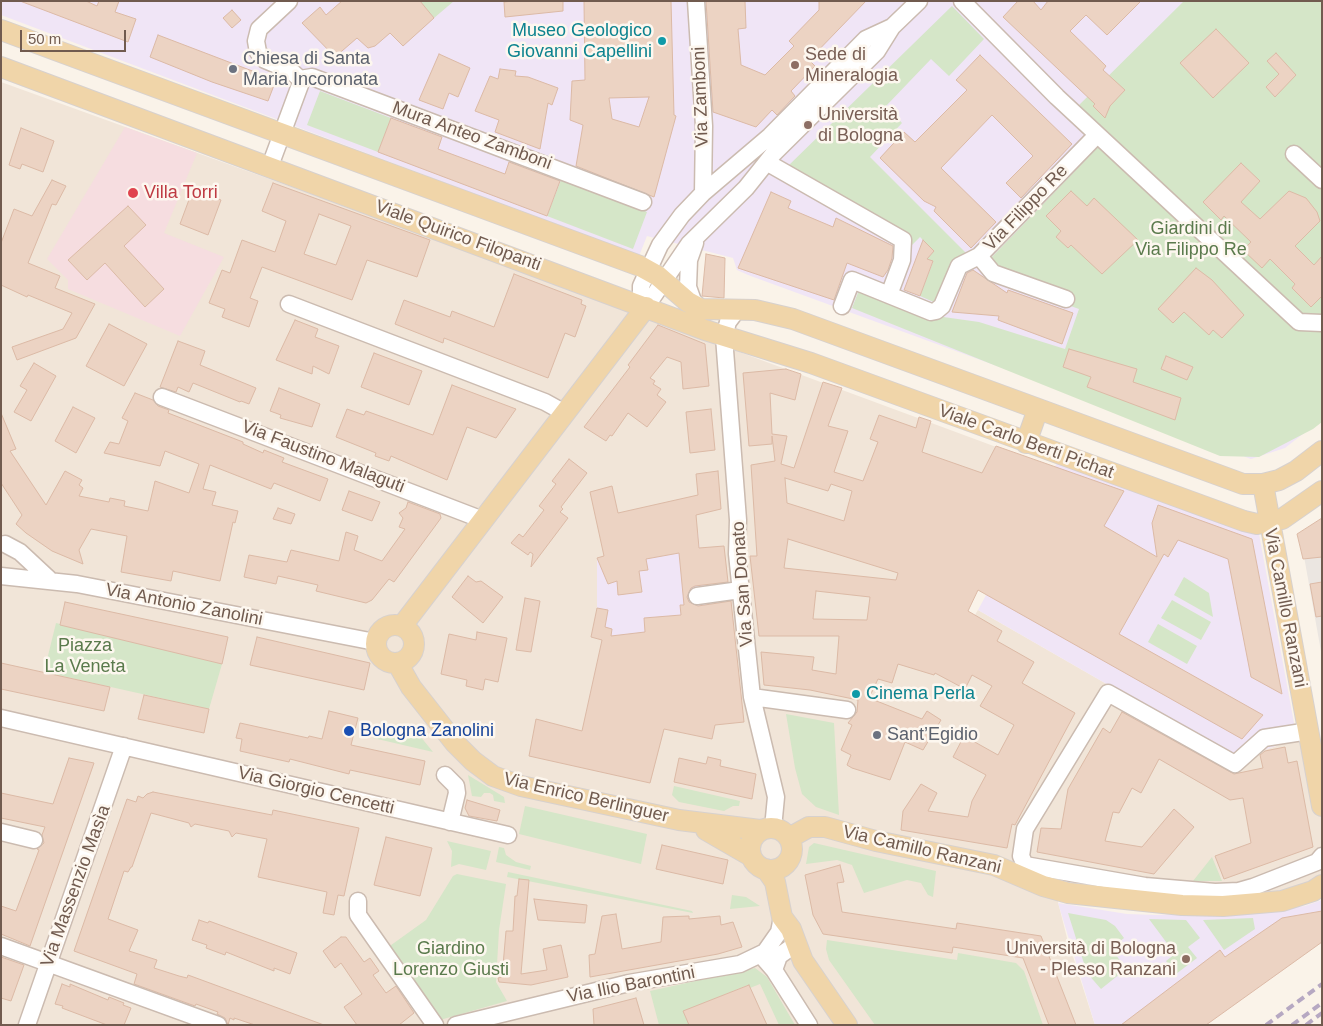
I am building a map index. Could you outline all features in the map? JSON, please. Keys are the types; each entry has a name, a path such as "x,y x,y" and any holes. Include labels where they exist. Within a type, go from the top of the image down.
{"main road":[{"name":"Viale Quirico Filopanti","path":"1,30 656,275"},
{"name":"Viale Quirico Filopanti","path":"1,67 724,337"},
{"path":"656,275 680,297 701,309"},
{"path":"402,626 646,307"},
{"name":"Viale Carlo Berti Pichat","path":"701,309 768,312 793,320 1243,484 1263,484 1296,471 1322,451"},
{"name":"Viale Carlo Berti Pichat","path":"724,337 811,363 1244,521 1269,523 1282,519 1322,492"},
{"path":"1026,442 1038,409"},
{"name":"Via Camillo Ranzani","path":"1263,484 1322,806"},
{"path":"390,625 402,626 412,634 414,646 409,658 398,664 388,662 380,657 375,642 377,636 385,627 390,625"},
{"name":"Via Enrico Berlinguer","path":"398,664 411,687 456,743 473,761 493,776 521,786 679,820 774,832"},
{"name":"Via Enrico Berlinguer","path":"679,820 720,837 758,862"},
{"name":"Via Camillo Ranzani","path":"774,832 809,827 831,828 876,841 994,866 1055,890 1140,902 1223,906 1282,901 1313,891 1322,885"},
{"path":"790,930 787,879 788,859 792,849 774,832 754,836 750,844 758,862 775,882 790,930 803,961 847,1025"},
{"path":"758,862 781,867 788,859"}],"street":[{"path":"270,166 300,85 300,79 291,70 265,60 258,52 256,41 259,28 289,1"},
{"name":"Via Zamboni","path":"696,1 704,126 703,193"},
{"path":"646,307 640,293 656,275 701,232 768,153 877,51 892,27 919,1"},
{"path":"962,1 1057,97 1299,322 1322,323"},
{"name":"Mura Anteo Zamboni","path":"300,79 312,77 643,202"},
{"name":"Via Filippo Re","path":"842,306 852,280 932,312 936,311 942,306 959,266 979,256 1097,135"},
{"path":"656,275 668,232 703,193 720,179 768,153"},
{"path":"768,153 903,240 902,260 889,296"},
{"path":"1294,154 1322,180"},
{"path":"701,232 689,260 688,278 693,301 701,309"},
{"path":"979,256 993,273 1066,300"},
{"path":"289,304 546,402 565,413"},
{"path":"724,337 728,322 737,310"},
{"name":"Via San Donato","path":"724,337 738,520 737,548 740,590 752,697 776,797 774,832"},
{"name":"Via Faustino Malaguti","path":"162,396 483,520"},
{"path":"3,542 11,556 8,576"},
{"path":"3,542 20,552 49,579"},
{"name":"Via Antonio Zanolini","path":"8,576 49,579 375,642"},
{"path":"697,596 740,590"},
{"name":"Via Camillo Ranzani","path":"1309,731 1264,738 1235,764 1108,693 1025,829 1021,856 1022,863 1145,886 1228,892 1239,891 1275,880 1317,862 1322,856"},
{"path":"752,697 847,710"},
{"name":"Via Giorgio Cencetti","path":"1,718 508,835"},
{"name":"Via Massenzio Masìa","path":"27,1025 124,746"},
{"path":"445,775 456,786 456,799 450,822"},
{"path":"1,832 34,840"},
{"path":"1055,890 1067,872"},
{"path":"358,901 358,915 435,1025"},
{"path":"790,930 779,932 761,955 774,970 809,1025"},
{"path":"774,970 790,930"},
{"path":"1,946 218,1025"},
{"name":"Via Ilio Barontini","path":"456,1025 629,983 730,966 761,955"}],"shaded area":[{"name":"Università di Bologna","path":"1,1 1322,1 1322,419 1285,448 1251,459 748,275 737,270 733,258 647,236 639,256 1,15"},
{"path":"1,82 380,219 999,448 959,641 978,610 1237,759 1313,734 1322,797 1322,876 1309,885 1239,900 1059,874 1053,882 1067,938 1095,1025 1,1025"},
{"name":"Villa Torri","path":"125,127 197,153 164,233 224,257 180,336 68,289 68,280 47,259"},
{"path":"1057,463 1259,534 1297,739 1237,759 978,610"},
{"path":"1322,518 1322,657 1300,534"},
{"path":"698,532 708,626 700,723 715,727 712,739 586,712 602,640 591,637 597,608 597,558"},
{"name":"Università di Bologna - Plesso Ranzani","path":"1322,900 1322,942 1206,1025 1095,1025 1058,903 1127,914 1156,915 1273,911 1305,906"}],"green space":[{"path":"420,1 454,1 434,18"},
{"name":"Giardini di Via Filippo Re","path":"1184,1 1322,1 1322,422 1313,429 1259,457 1220,456 852,308 859,290 915,313 979,322 1065,349 1079,309 998,280 989,260 1104,141 1072,112"},
{"path":"952,6 984,39 949,76 931,59 886,106 902,123 870,157 968,255 938,304 920,296 933,262 927,259 934,251 920,237 911,246 787,167"},
{"path":"320,91 391,118 378,152 307,125"},
{"path":"561,180 647,212 633,249 547,216"},
{"path":"1184,577 1209,593 1213,617 1174,595"},
{"path":"1172,600 1211,622 1201,640 1161,618"},
{"name":"Piazza La Veneta","path":"56,623 222,664 209,709 44,672"},
{"path":"1158,624 1197,646 1187,664 1148,642"},
{"path":"786,714 834,723 839,815 816,807 802,794 795,768"},
{"path":"393,726 416,731 433,752 373,738 374,733 391,736"},
{"path":"468,775 504,797 505,803 494,801 493,795 490,793 484,793 481,797 472,796"},
{"path":"674,786 740,801 739,806 733,806 724,811 679,802 672,795"},
{"path":"525,806 647,834 641,864 519,834"},
{"path":"447,841 491,851 486,870 459,864 451,867 452,851"},
{"path":"814,843 936,871 933,897 928,895 921,883 907,880 864,893 852,865 837,860 806,864 809,847"},
{"path":"499,847 504,848 506,855 516,862 531,866 530,870 496,862"},
{"path":"1212,857 1222,881 1193,881"},
{"path":"508,872 692,911 693,913 507,877"},
{"name":"Giardino Lorenzo Giusti","path":"457,874 506,884 499,930 496,982 507,1001 440,1020 387,948 426,920 453,876"},
{"path":"732,895 746,897 760,906 730,909"},
{"path":"1068,913 1106,920 1115,926 1124,938 1111,948 1126,969 1101,989 1087,973"},
{"path":"1253,918 1255,929 1224,950 1203,920"},
{"path":"1149,919 1186,920 1200,938 1188,947 1197,958 1176,974 1166,961 1175,954"},
{"path":"827,940 957,960 958,953 1016,963 1024,971 1043,1025 875,1025 829,960 826,949"},
{"path":"755,968 767,977 795,1025 779,1025 760,984 750,988 748,985 684,1011 689,1025 659,1025 650,991"}],"building":[{"path":"20,1 86,1 97,6 99,1 119,1 115,12 136,19 128,42"},
{"path":"342,1 420,1 434,18 403,46 390,33 375,46 368,48 357,38 335,57 302,23 320,7 326,15"},
{"path":"563,1 563,11 505,17 504,2"},
{"path":"584,1 671,1 674,115 676,116 654,197 576,166 583,125 570,120 572,81 585,80","holes":["649,97 639,127 612,119 609,98"]},
{"name":"Sede di Mineralogia","path":"706,1 745,1 746,28 738,29 741,65 765,75 794,46 789,41 819,10 819,1 866,1 809,60 815,66 791,91 795,96 777,115 772,110 756,127 713,112"},
{"path":"1018,1 1033,1 1041,10 1048,1 1141,1 1107,35 1086,15 1070,31 1106,66 1103,70 1125,90 1110,106 1105,118 1093,106 1095,104 1003,17"},
{"path":"232,10 241,20 232,28 223,18"},
{"path":"1216,29 1249,63 1213,98 1180,63"},
{"path":"158,35 276,80 268,101 212,82 150,57"},
{"path":"1276,53 1296,75 1275,97 1266,87 1279,74 1267,61"},
{"path":"439,54 470,68 458,97 449,93 443,109 419,100"},
{"path":"980,55 1072,144 1021,198 1006,183 1033,156 992,115 941,168 996,222 971,248 934,211 936,207 924,201 880,158 904,132 915,142 967,90 956,80"},
{"path":"500,69 516,71 515,76 528,77 558,88 552,105 548,103 540,149 495,132 499,120 475,111 490,76 498,79"},
{"path":"391,118 442,137 438,149 505,174 509,162 560,181 547,216 378,152"},
{"path":"21,128 54,141 43,172 22,164 20,169 9,165"},
{"path":"1241,163 1260,181 1241,202 1260,219 1289,191 1306,198 1317,212 1320,221 1295,246 1314,265 1322,256 1322,296 1311,307 1292,288 1295,284 1270,259 1262,268 1243,250 1251,242 1224,216 1221,220 1203,202"},
{"path":"52,180 66,186 56,205 52,204 28,263 60,276 55,288 95,304 76,338 17,360 12,347 63,329 72,313 28,295 27,297 1,285 1,243 14,209 32,216"},
{"path":"273,183 430,240 417,277 367,260 352,300 262,267 250,298 258,301 249,327 222,317 225,309 209,303 222,270 230,273 242,240 275,252 286,221 262,211","holes":["319,214 351,226 336,265 304,254"]},
{"path":"193,189 221,200 208,235 180,224"},
{"path":"1071,191 1087,206 1094,198 1138,240 1102,274 1071,245 1068,248 1056,237 1061,231 1046,216"},
{"path":"771,192 791,201 788,208 833,227 836,218 893,246 888,270 883,277 847,263 834,300 738,268"},
{"name":"Villa Torri","path":"128,206 146,225 124,246 164,289 145,307 105,263 87,280 68,260"},
{"path":"923,240 934,251 927,259 933,261 920,296 904,290"},
{"path":"706,254 725,258 724,298 702,296"},
{"path":"1196,268 1212,280 1244,315 1222,338 1213,330 1209,335 1184,312 1173,323 1158,309"},
{"path":"973,270 1007,293 1008,290 1073,313 1062,344 998,320 999,316 952,312 967,273"},
{"path":"514,274 582,300 581,304 586,306 575,337 565,333 548,378 444,338 443,343 395,324 404,300 450,317 452,311 494,327"},
{"path":"295,320 318,329 315,337 339,346 329,374 313,366 312,374 276,360"},
{"path":"109,324 147,344 124,386 86,366"},
{"path":"658,325 705,344 709,386 683,389 681,362 667,357 650,378 655,381 653,384 661,389 657,395 666,402 647,427 628,413 612,436 610,435 606,441 584,427 630,367 628,365"},
{"path":"178,341 205,351 200,365 256,388 249,404 193,383 189,392 178,387 176,392 160,387"},
{"path":"1069,349 1137,369 1133,382 1181,398 1175,420 1087,387 1091,377 1063,367"},
{"path":"374,353 422,371 409,405 361,387"},
{"path":"1166,356 1193,367 1187,380 1161,369"},
{"path":"34,363 56,376 31,421 14,412 27,390 20,386"},
{"path":"786,369 801,374 795,400 770,393 772,434 787,436 781,464 794,468 823,382 842,388 828,426 848,431 834,472 863,481 878,442 870,439 879,415 916,428 919,417 931,421 922,452 982,473 996,446 1124,491 1104,526 1157,557 1152,523 1158,505 1252,539 1282,694 1251,677 1228,559 1178,540 1168,557 1164,554 1119,634 1263,715 1242,739 978,590 968,611 1002,631 997,641 1034,662 1022,683 1075,713 1015,825 1012,824 1007,848 901,830 903,811 921,784 937,793 928,811 968,817 972,801 986,775 953,757 964,736 998,755 1014,725 980,706 992,686 972,675 965,689 935,673 934,675 898,664 892,683 878,679 869,698 922,719 927,711 941,720 923,750 905,742 890,780 847,765 851,755 841,750 852,725 848,723 857,712 858,700 810,690 764,685 761,652 814,657 812,670 836,674 839,636 759,636 750,556 757,556 751,465 775,461 772,436 772,444 749,446 743,373","holes":["785,478 828,491 831,484 852,491 844,521 787,503","788,539 898,573 896,580 784,568","816,591 870,597 867,620 813,619"]},
{"path":"452,385 516,409 496,438 467,427 447,480 391,456 389,461 375,456 376,453 336,437 347,409 364,415 366,411 433,435"},
{"path":"279,388 320,404 312,427 280,418 281,415 270,411"},
{"path":"135,393 153,400 158,406 169,410 168,413 243,442 243,444 263,453 264,450 284,458 282,462 328,479 320,501 274,483 271,489 210,465 203,489 216,492 212,505 238,511 235,523 233,522 220,581 173,571 171,581 121,572 127,536 91,529 79,550 83,564 52,551 16,524 22,515 1,483 1,413 16,449 10,451 46,505 65,471 82,480 79,485 83,488 79,496 109,502 110,498 125,501 124,506 148,511 155,481 189,493 199,464 165,451 160,466 104,453 110,442 119,444 128,421 122,418"},
{"path":"73,407 95,418 76,453 55,441"},
{"path":"711,409 715,450 690,453 686,412"},
{"path":"569,459 587,473 561,507 563,509 560,512 568,518 531,567 533,554 530,552 528,555 511,543 519,534 523,537 544,510 539,506 556,484 552,481"},
{"path":"718,471 721,509 696,515 699,548 724,546 728,582 695,586 691,588 687,597 689,602 698,606 731,601 744,722 715,725 712,739 664,729 650,783 529,756 536,719 582,731 602,640 591,637 597,608 608,610 605,627 612,629 611,636 645,632 644,618 681,615 680,605 684,605 679,553 646,559 648,570 639,571 642,592 618,595 617,581 608,584 597,558 604,556 590,492 612,486 618,513 698,495 696,474"},
{"path":"349,491 380,502 372,521 342,510"},
{"path":"408,502 440,514 441,518 394,582 389,579 372,600 366,603 316,591 318,585 278,576 276,584 244,577 249,555 287,562 291,550 339,561 346,532 358,536 354,550 382,561 405,529 399,527 403,518 399,513 406,508"},
{"path":"278,508 295,514 291,524 273,519"},
{"path":"1322,518 1322,557 1303,559 1297,534"},
{"path":"468,576 476,582 481,581 503,597 483,623 452,597"},
{"path":"1322,582 1322,616 1316,617 1310,584"},
{"path":"525,598 540,601 531,652 516,650"},
{"path":"65,602 228,637 222,664 60,625"},
{"path":"477,632 507,638 498,682 485,679 483,690 466,686 467,680 441,674 449,634 476,640"},
{"name":"Bologna Zanolini","path":"257,637 370,663 364,690 250,665"},
{"path":"1,663 110,687 104,711 1,689"},
{"path":"144,695 209,709 204,733 138,719"},
{"path":"329,711 358,718 351,745 425,761 420,785 350,770 349,774 290,759 289,762 240,751 242,739 236,738 240,723 308,738 309,736 322,739"},
{"path":"1122,712 1234,774 1263,768 1260,755 1265,751 1285,747 1288,763 1297,761 1313,847 1224,879 1215,856 1251,843 1243,798 1230,800 1159,759 1141,793 1132,788 1119,813 1113,812 1105,841 1142,847 1174,809 1194,827 1154,874 1037,852 1041,828 1061,829 1068,789 1103,728 1110,733"},
{"path":"708,757 721,760 720,766 756,774 752,799 674,782 679,758 706,764"},
{"path":"69,758 94,763 30,946 1,934 1,906 16,911 39,850 37,849 44,843 42,835 45,827 1,818 1,793 53,804"},
{"path":"153,792 272,815 273,810 359,828 344,896 338,895 334,915 323,913 327,892 258,877 267,839 236,833 232,837 229,831 195,824 191,827 189,823 151,813 132,867 128,872 124,871 108,919 138,930 129,951 157,960 154,968 187,978 188,975 324,1025 255,1025 230,1018 228,1025 225,1018 217,1014 218,1012 196,1004 195,1006 134,984 137,974 74,951 127,799 136,802 138,796 143,798"},
{"path":"467,800 500,810 497,821 469,816 465,808"},
{"path":"386,837 432,848 420,896 374,885"},
{"path":"662,845 728,860 723,884 656,869"},
{"path":"840,865 844,882 837,883 842,912 956,929 957,923 1041,936 1076,1025 1049,1025 1023,958 953,947 952,953 823,934 813,915 805,875"},
{"path":"519,879 529,880 521,974 547,970 543,949 561,945 568,977 531,985 499,982 498,978 502,977 506,931 513,931 515,896 517,896"},
{"path":"534,899 587,905 585,923 538,920"},
{"path":"1322,911 1322,942 1206,1025 1121,1025 1220,950 1225,957 1282,918"},
{"path":"616,914 622,949 661,942 663,917 689,916 689,919 720,916 721,925 733,922 742,947 718,954 590,977 589,955 595,954 602,916"},
{"path":"199,920 208,923 209,921 297,953 290,974 274,968 274,971 226,952 225,955 206,948 207,945 192,940"},
{"path":"341,937 346,937 364,962 370,958 379,971 373,975 386,993 396,986 414,1013 399,1025 357,1025 344,1007 362,994 341,963 335,968 323,951"},
{"path":"1,957 24,965 11,1001 1,998"},
{"path":"62,984 70,987 70,984 108,1000 109,997 124,1003 123,1005 131,1008 124,1025 107,1025 55,1004"},
{"path":"749,985 767,1025 689,1025 683,1011"},
{"path":"636,998 644,1025 594,1025 593,1009"}],"railway":[{"path":"1266,1025 1322,984"},
{"path":"1292,1025 1322,1003"},
{"path":"1306,1025 1322,1013"}],"place":[{"name":"Museo Geologico Giovanni Capellini","path":"662,41"},
{"name":"Sede di Mineralogia","path":"795,65"},
{"name":"Chiesa di Santa Maria Incoronata","path":"233,69"},
{"name":"Università di Bologna","path":"808,125"},
{"name":"Villa Torri","path":"133,193"},
{"name":"Cinema Perla","path":"856,694"},
{"name":"Bologna Zanolini","path":"349,731"},
{"name":"Sant’Egidio","path":"877,735"},
{"name":"Università di Bologna - Plesso Ranzani","path":"1186,959"}]}
